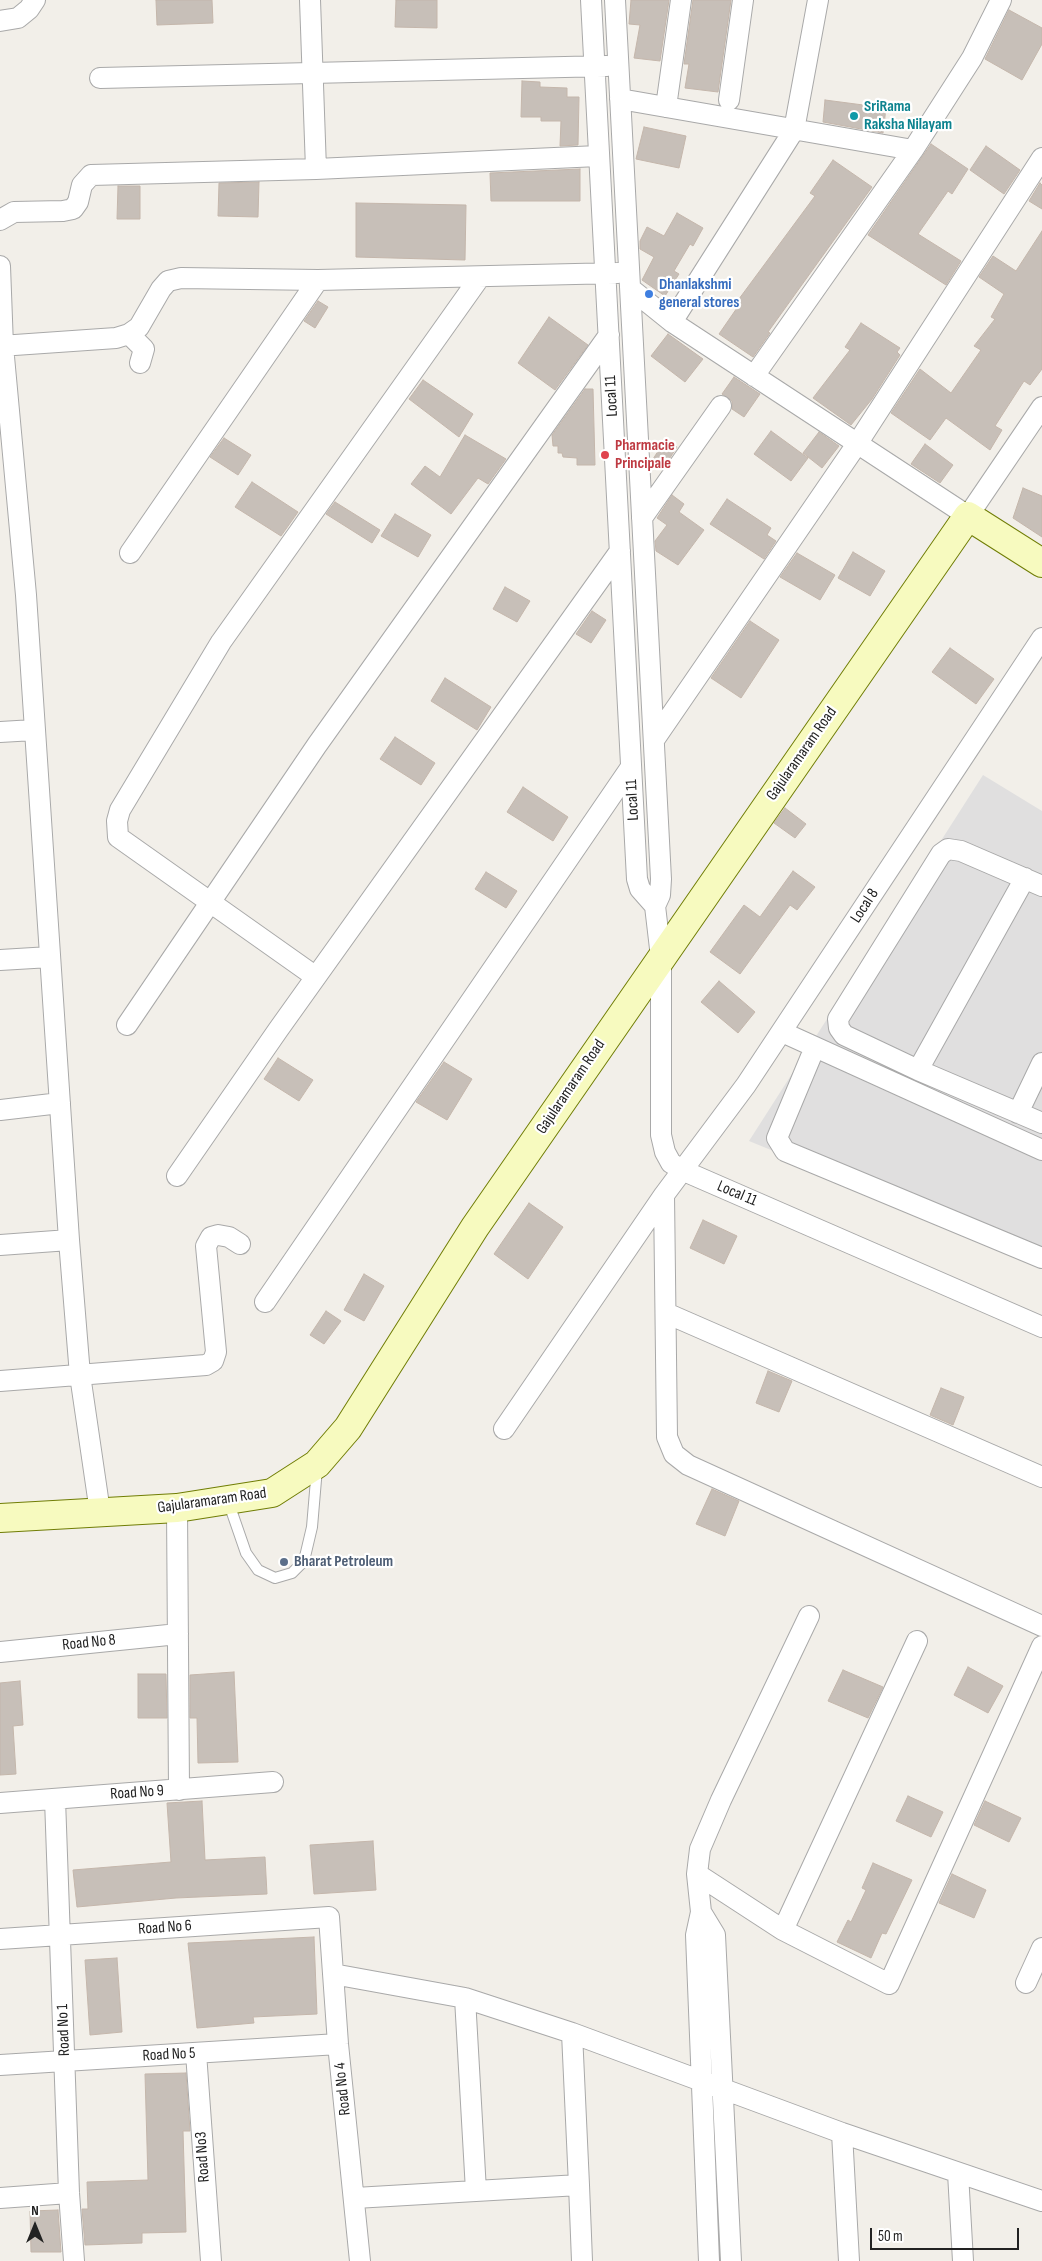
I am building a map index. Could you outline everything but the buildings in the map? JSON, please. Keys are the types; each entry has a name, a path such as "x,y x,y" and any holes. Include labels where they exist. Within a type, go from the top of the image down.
{"main road":[{"path":"968,516 1042,563"},
{"name":"Gajularamaram Road","path":"0,1518 177,1508 272,1493 317,1464 348,1428 475,1227 660,957 968,516"}],"street":[{"path":"0,21 18,18 29,10 35,0"},
{"path":"310,0 316,169"},
{"name":"Local 11","path":"591,0 637,880 640,889 655,906"},
{"name":"Local 11","path":"615,0 661,879 660,895 655,906 660,957 661,1135 665,1152 671,1163 684,1171 1042,1327"},
{"path":"666,107 681,0"},
{"path":"681,94 695,0"},
{"path":"729,100 743,0"},
{"path":"672,322 794,130 818,0"},
{"path":"754,376 913,150 972,58 1001,0"},
{"path":"100,78 619,66"},
{"path":"620,99 913,150"},
{"path":"0,220 14,212 73,209 78,202 82,185 91,175 316,169 598,156"},
{"path":"654,740 857,444 1042,158"},
{"path":"0,266 2,346 26,595 69,1240 80,1375 100,1512"},
{"path":"2,346 116,338 129,334 139,327 160,289 168,281 181,278 318,280 605,274 630,281 672,322 968,516 1042,407"},
{"path":"316,978 212,902 118,837 117,821 120,810 221,642 480,277"},
{"path":"130,553 318,280"},
{"path":"129,334 144,350 140,363"},
{"path":"127,1025 317,745 608,335"},
{"path":"642,518 721,406"},
{"path":"616,478 640,476"},
{"path":"177,1176 620,551"},
{"name":"Local 8","path":"504,1429 664,1195 684,1171 782,1032 1042,638"},
{"path":"628,701 652,698"},
{"path":"0,732 34,730"},
{"path":"265,1302 631,767"},
{"path":"918,1070 1033,882 961,850 948,849 941,854 838,1019 839,1028 844,1035 918,1070 1042,1123"},
{"path":"0,960 50,957"},
{"path":"782,1032 1042,1150"},
{"path":"816,1046 777,1138 785,1151 1042,1258"},
{"path":"1018,1113 1042,1063"},
{"path":"0,1110 60,1103"},
{"path":"664,1195 668,1437 674,1454 688,1465 1042,1626"},
{"path":"0,1381 206,1366 213,1360 216,1352 206,1246 211,1237 218,1235 229,1237 240,1244"},
{"path":"0,1245 69,1240"},
{"path":"666,1314 1042,1477"},
{"path":"177,1508 179,1790"},
{"path":"709,2261 696,1935 701,1912 698,1874 700,1849 721,1800 808,1616"},
{"name":"Road No 8","path":"0,1652 178,1634"},
{"path":"783,1930 917,1641"},
{"path":"698,1874 783,1930 889,1984 1042,1646"},
{"name":"Road No 9","path":"0,1803 273,1782"},
{"name":"Road No 1","path":"54,1799 69,2193 74,2261"},
{"path":"701,1912 715,1935 731,2261"},
{"name":"Road No 6","path":"0,1939 329,1917"},
{"name":"Road No 4","path":"329,1917 338,2044 360,2261"},
{"path":"1026,1983 1042,1948"},
{"path":"333,1974 465,1998 572,2033 842,2133 1042,2201"},
{"path":"465,1998 476,2191"},
{"path":"572,2033 582,2261"},
{"name":"Road No 5","path":"0,2065 338,2044"},
{"name":"Road No3","path":"196,2053 211,2261"},
{"path":"842,2133 849,2261"},
{"path":"958,2173 963,2261"},
{"path":"355,2198 578,2185"},
{"path":"0,2198 69,2193"}],"lane":[{"path":"227,1500 246,1553 258,1570 275,1578 292,1573 304,1561 312,1527 317,1464"}],"shaded area":[{"path":"983,775 1042,811 1042,1261 749,1141"}],"place":[{"name":"SriRama Raksha Nilayam","path":"854,116"},
{"name":"Dhanlakshmi general stores","path":"649,294"},
{"name":"Pharmacie Principale","path":"605,455"},
{"name":"Bharat Petroleum","path":"284,1562"}]}
